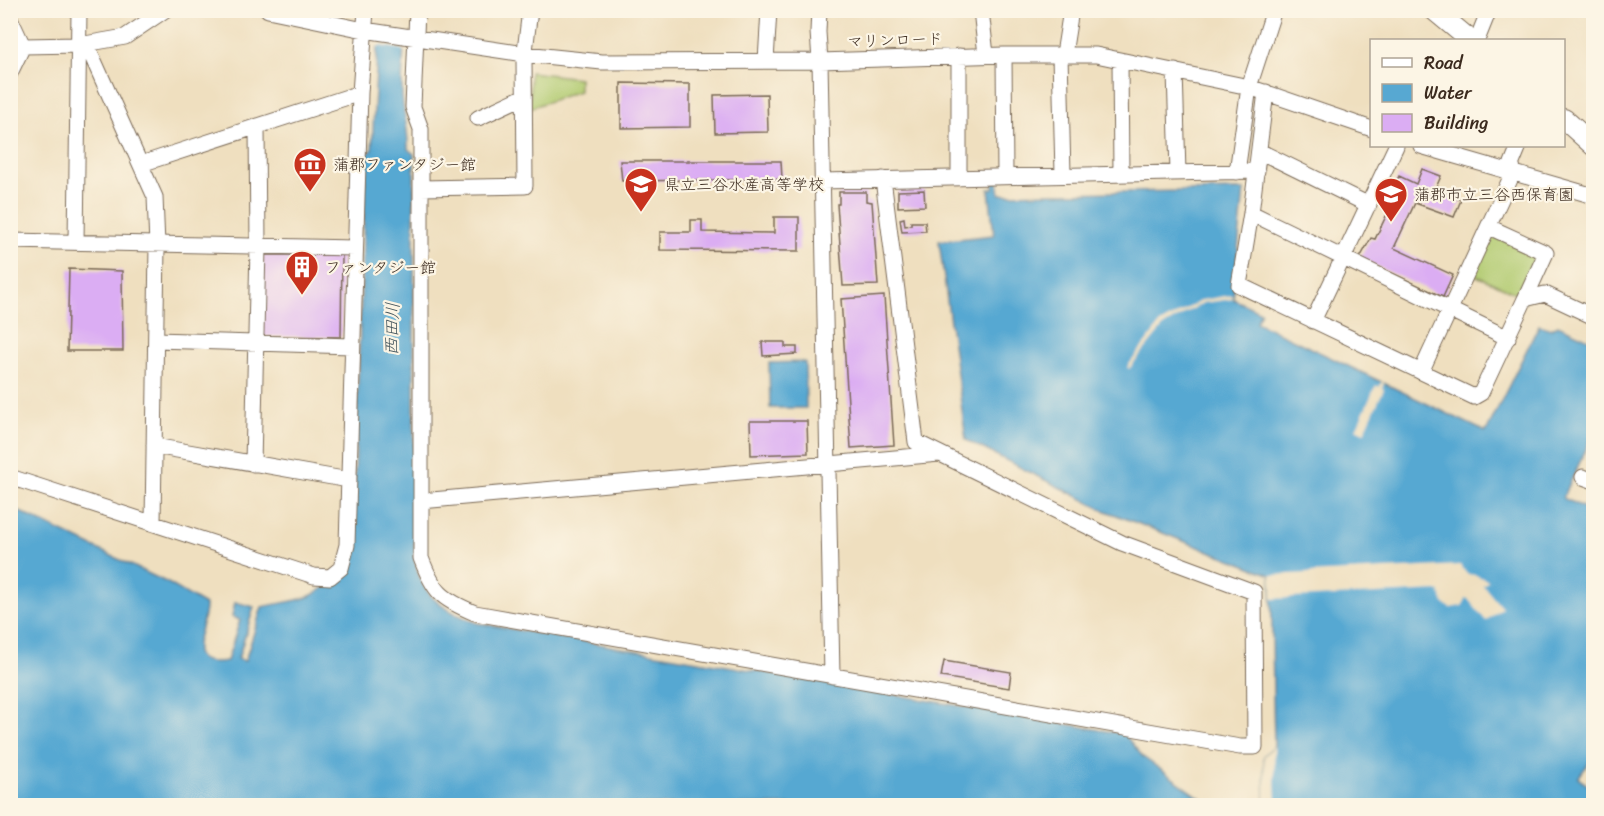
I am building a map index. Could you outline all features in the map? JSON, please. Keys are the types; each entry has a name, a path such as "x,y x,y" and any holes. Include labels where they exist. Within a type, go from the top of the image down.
{"main road":[{"path":"1434,10 1469,39"},
{"path":"1565,122 1593,146"}],"street":[{"path":"76,242 79,10"},
{"path":"23,46 79,45 125,37 165,10"},
{"path":"268,10 367,30"},
{"path":"10,477 305,574 330,577 341,568 347,545 351,345 360,93 367,30 366,10"},
{"path":"417,10 414,36 413,107 421,129 421,558 430,580 439,593 453,604 475,613 1240,747 1255,747 1254,592 1122,543 916,442 883,179"},
{"path":"421,188 525,186 523,97 530,10"},
{"path":"766,61 769,10"},
{"path":"819,10 832,676"},
{"path":"981,10 986,56"},
{"path":"1063,174 1062,54 1071,10"},
{"path":"1237,172 1249,87 1274,10"},
{"path":"1477,39 1489,10"},
{"path":"10,18 23,46"},
{"name":"マリンロード","path":"367,30 525,54 602,62 820,61 1004,55 1096,55 1249,87 1370,129"},
{"path":"79,45 91,54 155,197 157,245 153,523"},
{"path":"10,73 23,46"},
{"path":"1004,55 1005,176"},
{"path":"959,56 960,177"},
{"path":"1120,60 1121,174"},
{"path":"1175,71 1178,172"},
{"path":"1266,92 1257,171 1239,285 1474,397 1481,393 1546,253 1489,227"},
{"path":"141,164 360,93"},
{"path":"478,118 523,97"},
{"path":"253,464 258,247 256,127"},
{"path":"1313,321 1396,147"},
{"path":"1425,147 1593,196"},
{"path":"1421,372 1513,172 1512,162 1519,147"},
{"path":"1259,151 1369,205"},
{"path":"822,181 1257,171"},
{"path":"1251,213 1508,338"},
{"path":"10,241 355,248"},
{"path":"1525,299 1545,294 1593,317"},
{"path":"156,340 351,345"},
{"path":"154,446 349,480"},
{"path":"421,501 942,453"}],"green space":[{"path":"530,72 579,78 579,91 530,108"},
{"path":"1490,230 1541,253 1522,296 1470,273"}],"water":[{"name":"西田川","path":"379,11 406,11 402,94 408,149 414,154 414,556 421,581 434,599 453,612 477,623 1124,734 1143,757 1208,803 1216,805 11,805 10,507 168,583 205,605 197,654 202,659 211,662 227,661 240,620 232,617 235,602 254,607 238,659 245,661 262,607 299,600 316,593 340,574 352,557 366,155 372,150"},
{"path":"998,181 1000,194 1244,190 1233,299 1261,312 1256,322 1486,432 1539,325 1551,329 1558,325 1593,341 1593,434 1563,498 1593,512 1593,757 1578,778 1593,789 1593,805 1265,805 1264,756 1274,746 1271,575 1106,511 966,440 939,241 994,235 989,189 993,189 993,182"},
{"path":"805,362 806,408 770,408 769,363"}],"pier":[{"path":"376,15 402,20 409,16 406,53 401,49 379,46 374,49"},
{"path":"1232,295 1233,299 1203,303 1164,326 1129,369 1127,367 1160,324 1202,300"},
{"path":"1382,381 1384,389 1364,433 1356,429 1376,385 1379,387"},
{"path":"1460,565 1467,574 1489,581 1483,585 1502,608 1486,621 1467,598 1462,606 1451,608 1444,604 1439,591 1272,599 1271,575"},
{"path":"1274,746 1276,805 1265,805 1264,756"}],"building":[{"path":"621,83 690,84 690,127 621,128"},
{"path":"767,94 768,132 715,133 714,95"},
{"path":"620,161 781,161 782,179 622,181"},
{"path":"1422,169 1441,176 1435,190 1461,200 1454,217 1415,203 1394,248 1453,275 1443,297 1360,258 1371,238 1375,239 1388,212 1383,209 1399,176 1416,184"},
{"path":"924,190 925,206 898,207 898,191"},
{"path":"839,192 866,192 866,201 872,202 878,285 843,286 837,204 839,204"},
{"path":"774,217 799,217 799,251 660,250 660,232 691,232 691,220 702,220 702,232 774,233"},
{"path":"904,218 905,226 911,225 911,222 925,222 926,231 902,232 900,219"},
{"name":"ファンタジー館","path":"263,255 342,255 341,337 261,336"},
{"path":"69,269 122,271 123,351 67,351"},
{"path":"884,296 894,445 851,448 841,299"},
{"path":"762,342 785,342 785,347 797,347 797,354 763,356"},
{"path":"750,421 807,421 808,453 751,455"},
{"path":"944,661 1011,672 1009,688 941,677"}],"place":[{"name":"蒲郡ファンタジー館","path":"310,193"},
{"name":"県立三谷水産高等学校","path":"641,213"},
{"name":"蒲郡市立三谷西保育園","path":"1391,223"},
{"name":"ファンタジー館","path":"302,296"}]}
